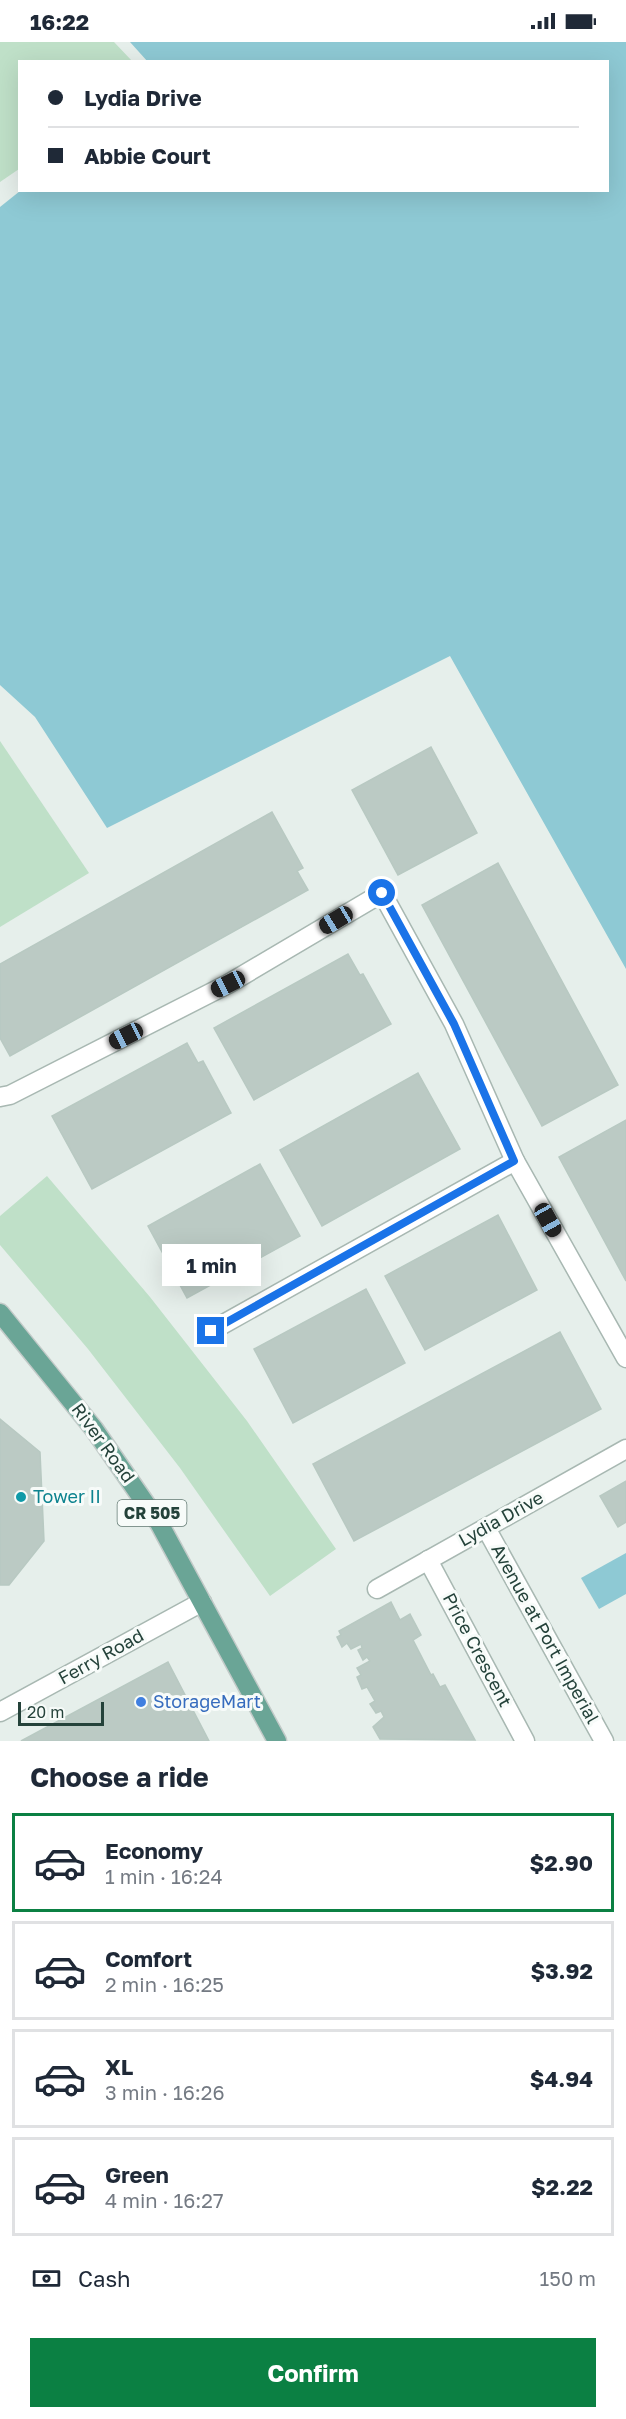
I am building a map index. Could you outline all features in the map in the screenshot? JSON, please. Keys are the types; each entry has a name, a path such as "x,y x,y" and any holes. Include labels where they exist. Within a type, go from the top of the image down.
{"main road":[{"name":"River Road","path":"0,1313 101,1438 159,1523 277,1741"}],"street":[{"path":"3,1093 228,984 382,893 454,1024 514,1161 626,1358"},
{"path":"211,1331 514,1161"},
{"name":"Lydia Drive","path":"377,1589 626,1449"},
{"name":"Avenue at Port Imperial","path":"486,1527 604,1741"},
{"name":"Price Crescent","path":"429,1560 525,1741"},
{"name":"Ferry Road","path":"0,1712 202,1602"}],"green space":[{"path":"0,42 114,42 131,60 18,60 18,170 0,182"},
{"path":"0,741 89,873 0,927"},
{"path":"47,1176 150,1297 247,1421 336,1549 270,1596 180,1468 88,1349 0,1245 0,1216"}],"water":[{"path":"130,42 626,42 626,969 450,656 107,828 35,717 0,685 0,207 19,192 609,192 609,60 146,60"},
{"path":"626,1553 626,1594 599,1609 581,1578"}],"building":[{"path":"431,747 477,833 398,875 352,790"},
{"path":"272,812 303,868 297,871 308,890 10,1056 0,1038 0,964"},
{"path":"498,863 618,1085 542,1126 422,905"},
{"path":"348,954 360,975 363,974 391,1024 254,1100 214,1028"},
{"path":"187,1043 198,1063 203,1061 231,1113 92,1189 52,1116"},
{"path":"418,1073 460,1149 322,1226 280,1150"},
{"path":"626,1120 626,1281 559,1157"},
{"path":"260,1164 300,1236 187,1298 148,1226"},
{"path":"498,1215 537,1290 425,1350 385,1276"},
{"path":"366,1289 405,1363 293,1423 254,1349"},
{"path":"560,1332 601,1409 354,1541 313,1464"},
{"name":"Tower II","path":"0,1419 40,1452 44,1541 9,1585 0,1585"},
{"path":"626,1481 626,1522 618,1527 600,1496"},
{"path":"391,1602 400,1620 410,1614 421,1635 413,1640 431,1675 433,1674 440,1687 445,1685 475,1740 380,1739 373,1727 384,1717 381,1711 376,1713 370,1704 375,1701 367,1687 362,1689 357,1677 361,1675 357,1668 370,1661 367,1657 363,1660 358,1650 362,1648 361,1644 351,1649 347,1643 342,1647 337,1637 341,1635 339,1631"},
{"name":"StorageMart","path":"168,1662 209,1741 21,1741"}],"place":[{"name":"Tower II","path":"21,1497"},
{"name":"StorageMart","path":"141,1702"}],"route":[{"path":"211,1331 514,1161 454,1024 382,893"}]}
